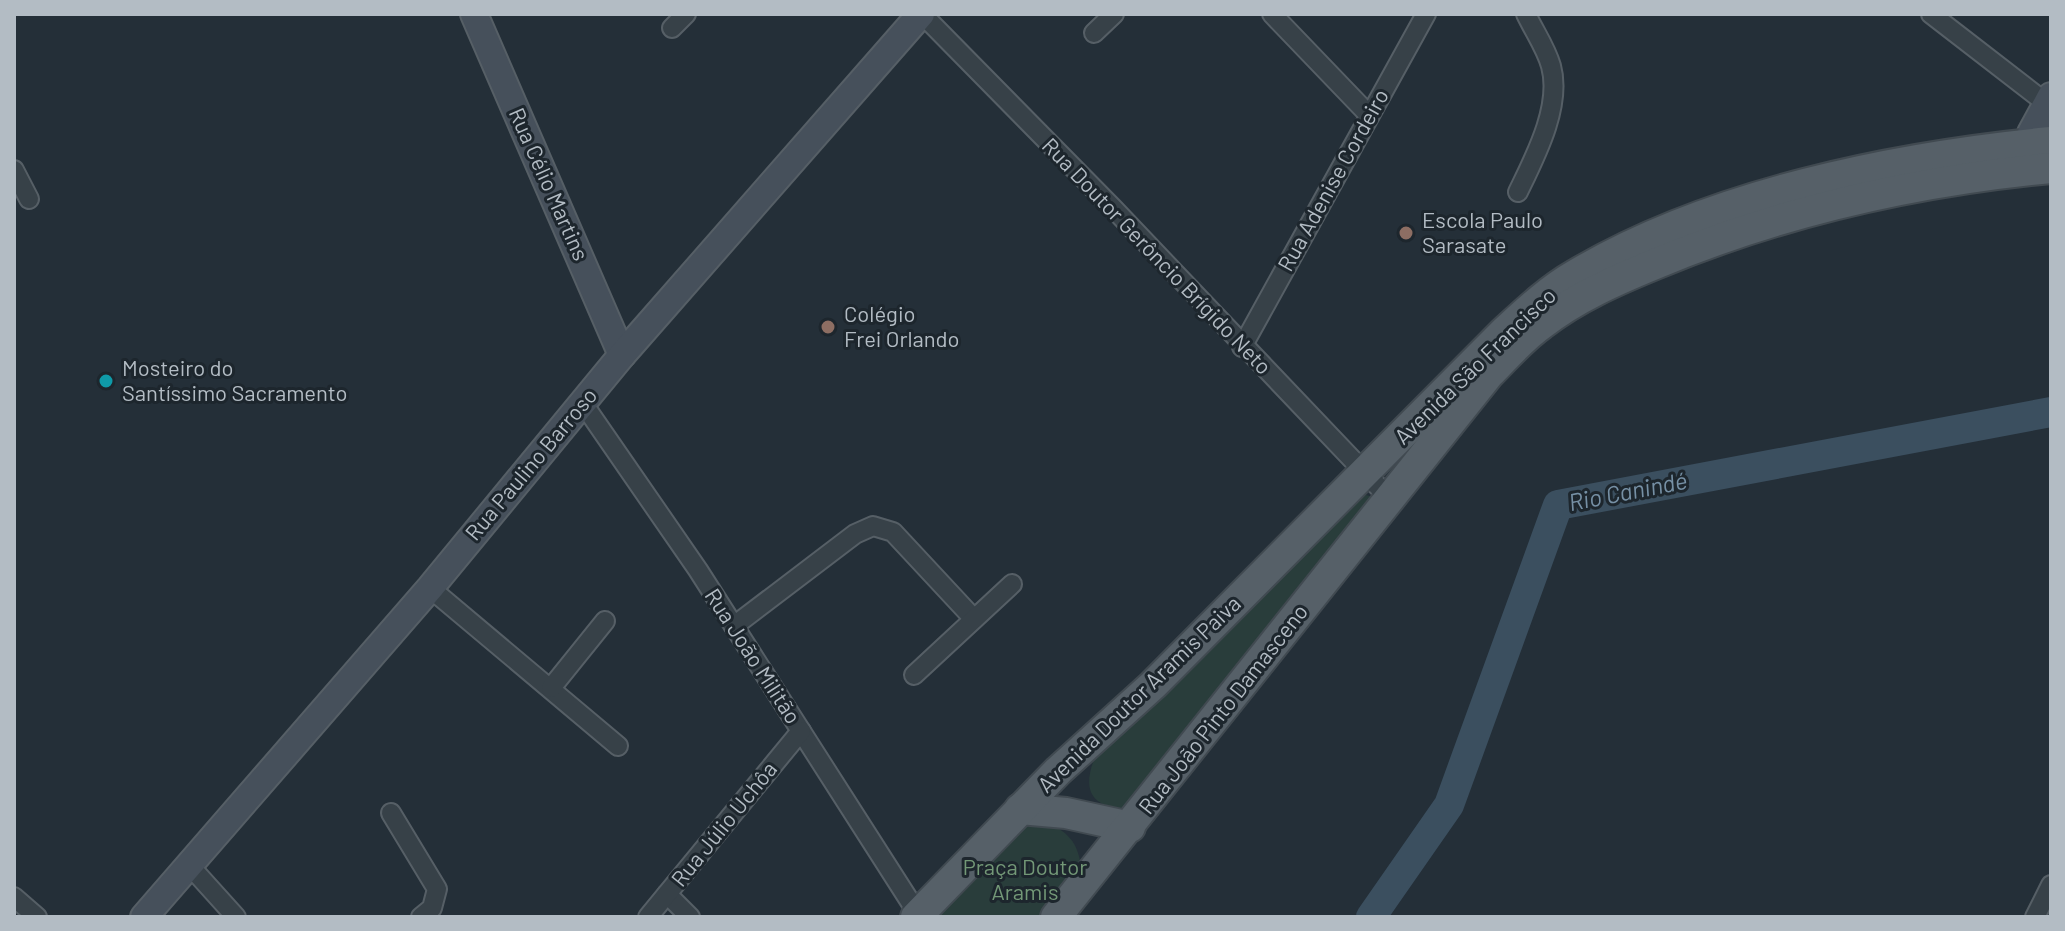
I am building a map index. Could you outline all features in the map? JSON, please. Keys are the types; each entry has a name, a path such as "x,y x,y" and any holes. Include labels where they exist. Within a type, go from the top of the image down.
{"main road":[{"name":"Avenida São Francisco","path":"1366,473 1535,304 1575,275 1606,259 1700,219 1816,182 1905,162 2040,156"},
{"name":"Avenida São Francisco","path":"1390,499 1489,374 1527,337 1558,312 1624,277 1697,247 1818,208 2040,156"},
{"name":"Avenida Doutor Aramis Paiva","path":"917,916 1020,809 1153,685 1366,473"},
{"name":"Rua João Pinto Damasceno","path":"1056,917 1390,499"},
{"path":"1020,809 1066,813 1130,827"}],"street":[{"name":"Rua Célio Martins","path":"474,14 622,355"},
{"path":"672,28 686,14"},
{"name":"Rua Paulino Barroso","path":"144,917 430,588 622,355 922,14"},
{"name":"Rua Doutor Gerôncio Brígido Neto","path":"922,14 1113,208 1390,499"},
{"path":"1094,33 1114,14"},
{"path":"1272,14 1369,115"},
{"name":"Rua Adenise Cordeiro","path":"1242,347 1426,14"},
{"path":"1518,192 1537,154 1554,85 1550,62 1526,14"},
{"path":"1931,14 2048,99 2040,156"},
{"path":"14,170 29,199"},
{"name":"Rua João Militão","path":"582,402 734,626 917,916"},
{"path":"734,626 855,534 873,526 893,532 974,619"},
{"path":"914,675 1012,584"},
{"path":"430,588 618,746"},
{"path":"551,688 605,621"},
{"name":"Rua Júlio Uchôa","path":"648,917 801,731"},
{"path":"391,813 437,889 432,908 421,917"},
{"path":"190,866 236,917"},
{"path":"2035,917 2051,885"},
{"path":"667,894 690,917"},
{"path":"14,897 37,917"}],"green space":[{"path":"1366,495 1373,497 1125,809 1112,807 1095,798 1089,783 1097,752 1359,498"},
{"name":"Praça Doutor Aramis","path":"1042,822 1070,838 1078,852 1081,869 1043,917 934,917 1026,826"}],"waterway":[{"name":"Rio Canindé","path":"1371,917 1449,805 1558,505 2051,412"}],"place":[{"name":"Escola Paulo Sarasate","path":"1406,233"},
{"name":"Colégio Frei Orlando","path":"828,327"},
{"name":"Mosteiro do Santíssimo Sacramento","path":"106,381"}]}
